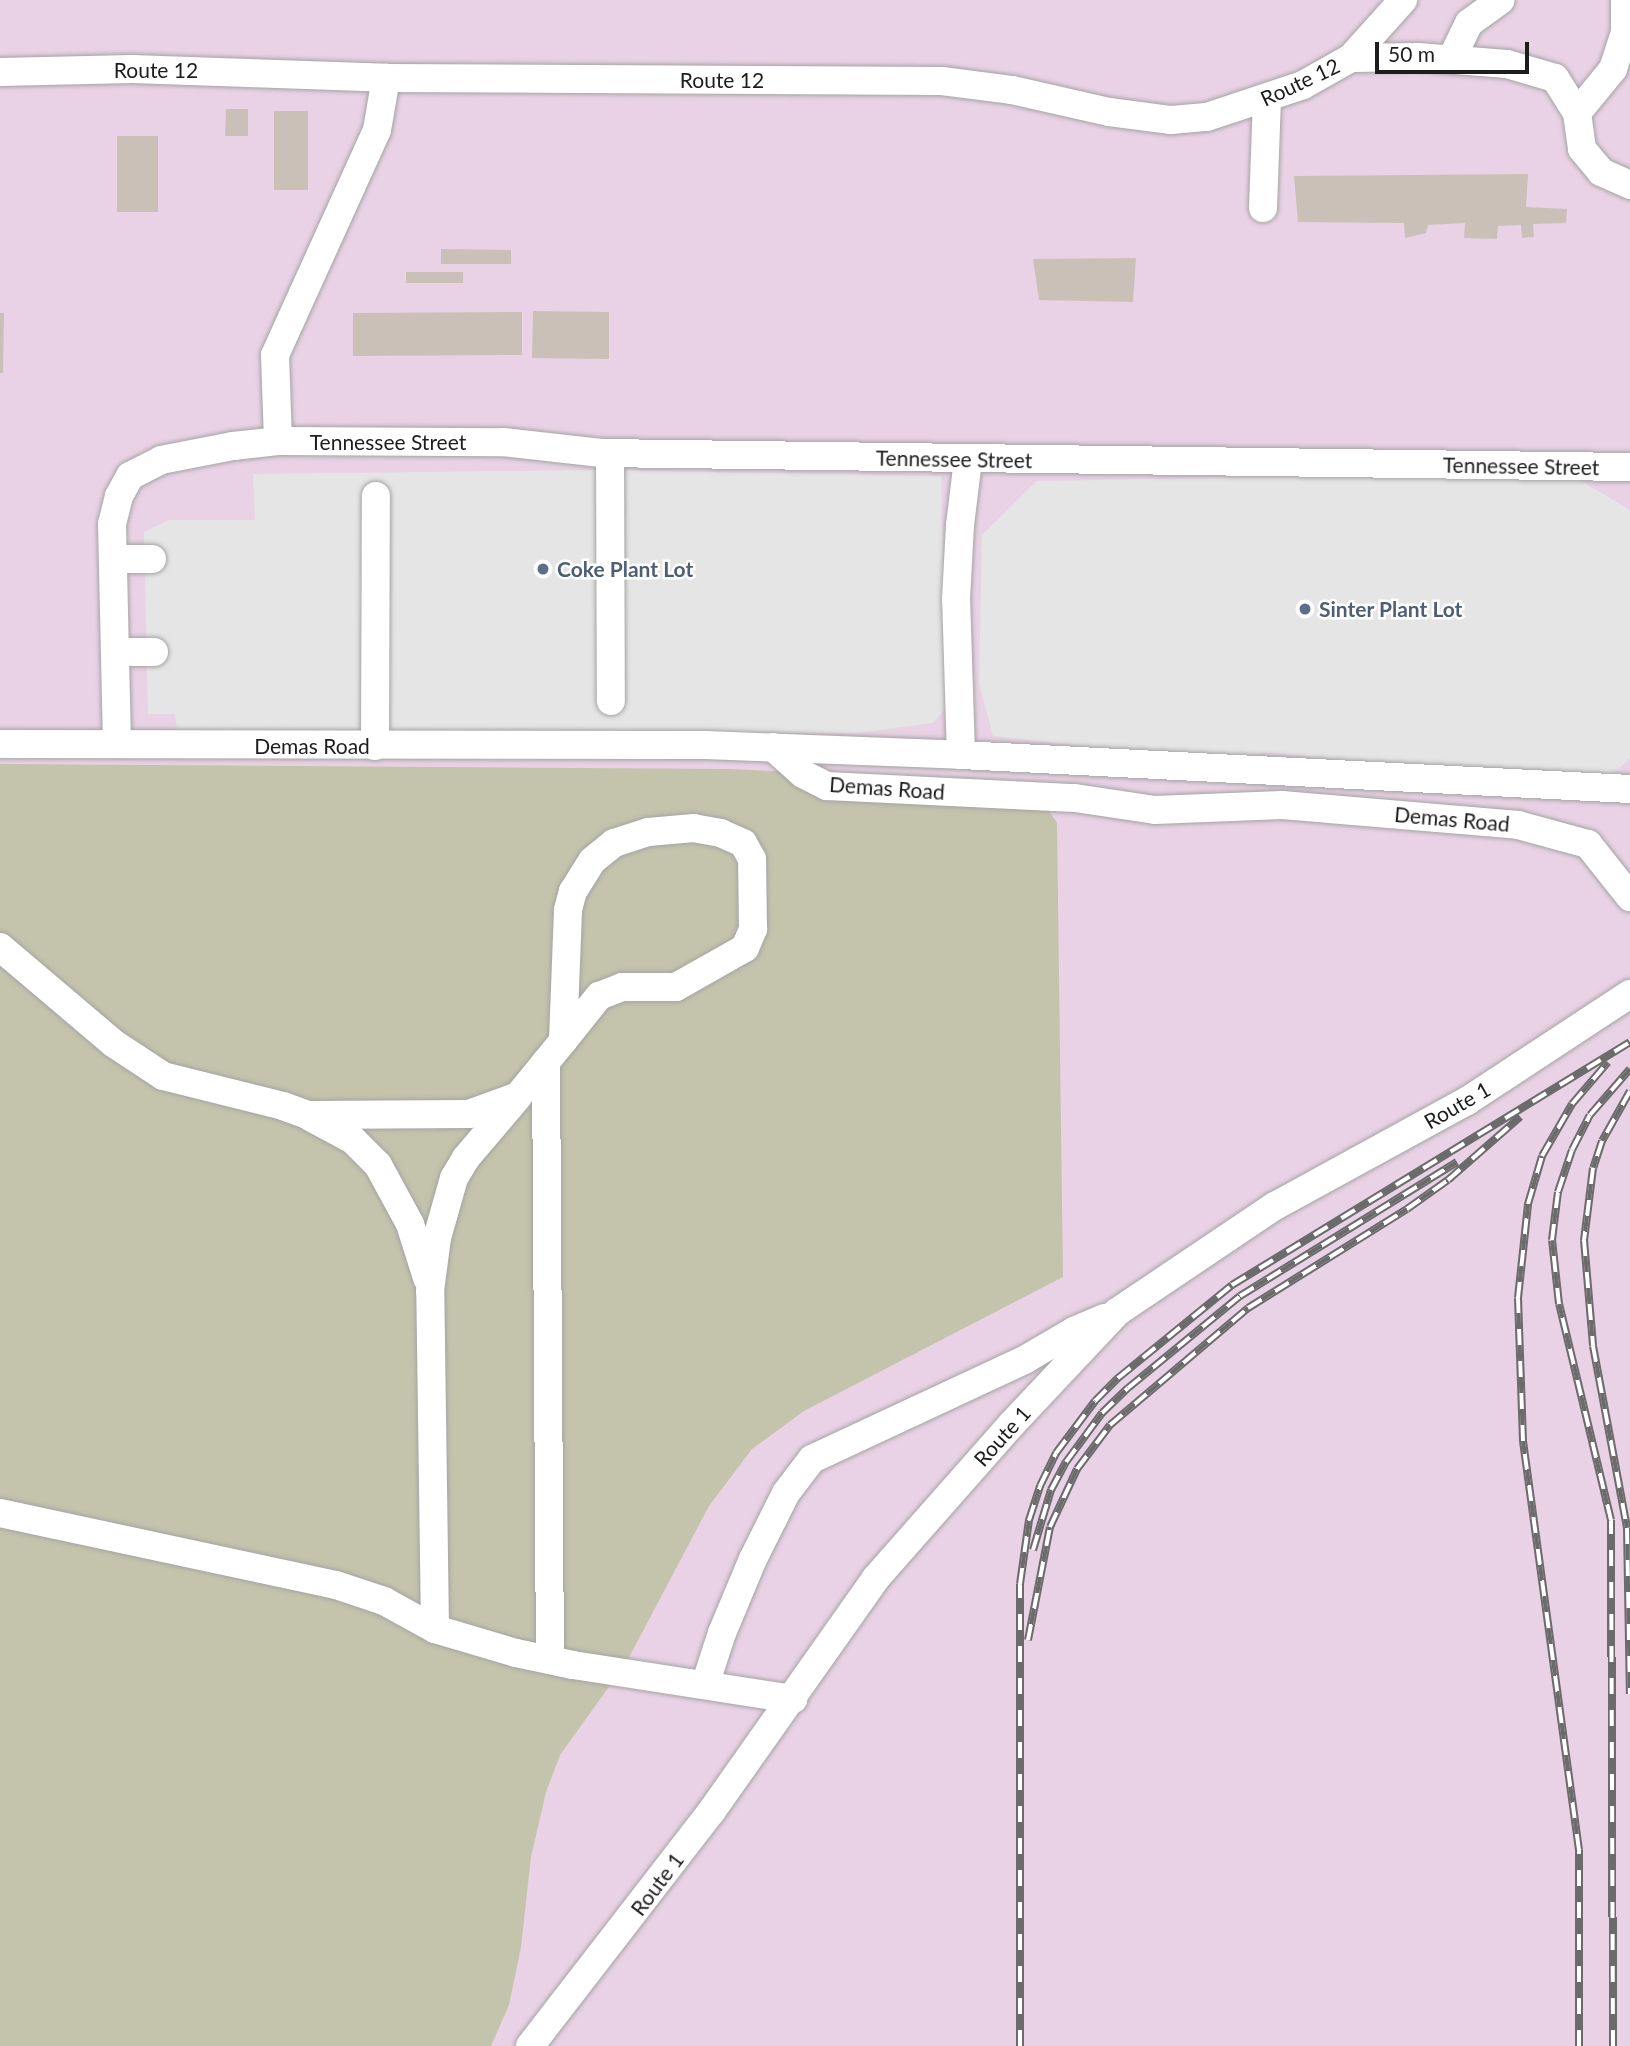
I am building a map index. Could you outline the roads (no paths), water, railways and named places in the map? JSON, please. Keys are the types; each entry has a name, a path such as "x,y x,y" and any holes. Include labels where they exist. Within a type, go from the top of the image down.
{"street":[{"name":"Route 12","path":"0,72 146,69 386,78 951,82 1012,90 1109,112 1171,120 1206,117 1303,85 1351,58 1403,0"},
{"path":"1451,60 1469,23 1501,0"},
{"path":"1577,113 1613,69 1625,30 1625,0"},
{"path":"1351,58 1507,64 1555,78 1577,113 1581,149 1601,172 1630,185"},
{"path":"278,441 275,355 377,130 386,78"},
{"path":"1263,208 1267,99"},
{"name":"Tennessee Street","path":"117,744 113,524 119,496 130,476 161,460 278,441 523,442 610,453 1630,467"},
{"path":"610,453 611,701"},
{"path":"961,755 956,599 960,526 968,460"},
{"path":"375,746 376,496"},
{"path":"113,559 152,559"},
{"path":"115,652 154,652"},
{"name":"Demas Road","path":"0,744 773,747 803,774 827,786 1075,798 1154,810 1282,806 1518,825 1588,844 1630,897"},
{"path":"773,747 1630,789"},
{"path":"435,1629 430,1291 441,1214 454,1178 518,1096 555,1051 599,996 609,990 676,986 746,948 753,929 752,859 749,849 722,833 694,828 648,832 614,843 592,861 573,891 568,910 555,1051 550,1660"},
{"path":"0,947 113,1043 163,1076 283,1106 308,1115 353,1140 378,1165 410,1224 430,1291"},
{"name":"Route 1","path":"530,2046 646,1900 793,1699 876,1578 1117,1312 1275,1206 1467,1101 1630,994"},
{"path":"308,1115 469,1114 518,1096"},
{"path":"705,1685 722,1633 759,1548 786,1493 811,1459 1026,1359 1074,1331 1117,1312"},
{"path":"0,1514 336,1585 384,1601 435,1629 550,1660 793,1699"}],"railway":[{"path":"1020,2046 1020,1584 1029,1520 1040,1486 1056,1453 1095,1401 1118,1378 1232,1285 1630,1042"},
{"path":"1579,2046 1579,1850 1523,1441 1518,1298 1528,1204 1542,1156 1572,1104 1608,1062"},
{"path":"1613,2046 1611,1520 1559,1304 1552,1240 1558,1192 1572,1150 1590,1115 1630,1069"},
{"path":"1630,1091 1602,1141 1593,1168 1584,1240 1593,1346 1627,1528 1630,1694"},
{"path":"1028,1640 1050,1527 1077,1469 1110,1425 1248,1308 1407,1209 1448,1180 1520,1117"},
{"path":"1033,1550 1051,1490 1066,1462 1102,1413 1128,1388 1240,1296 1457,1162"}],"place":[{"name":"Coke Plant Lot","path":"543,569"},
{"name":"Sinter Plant Lot","path":"1305,609"}]}
